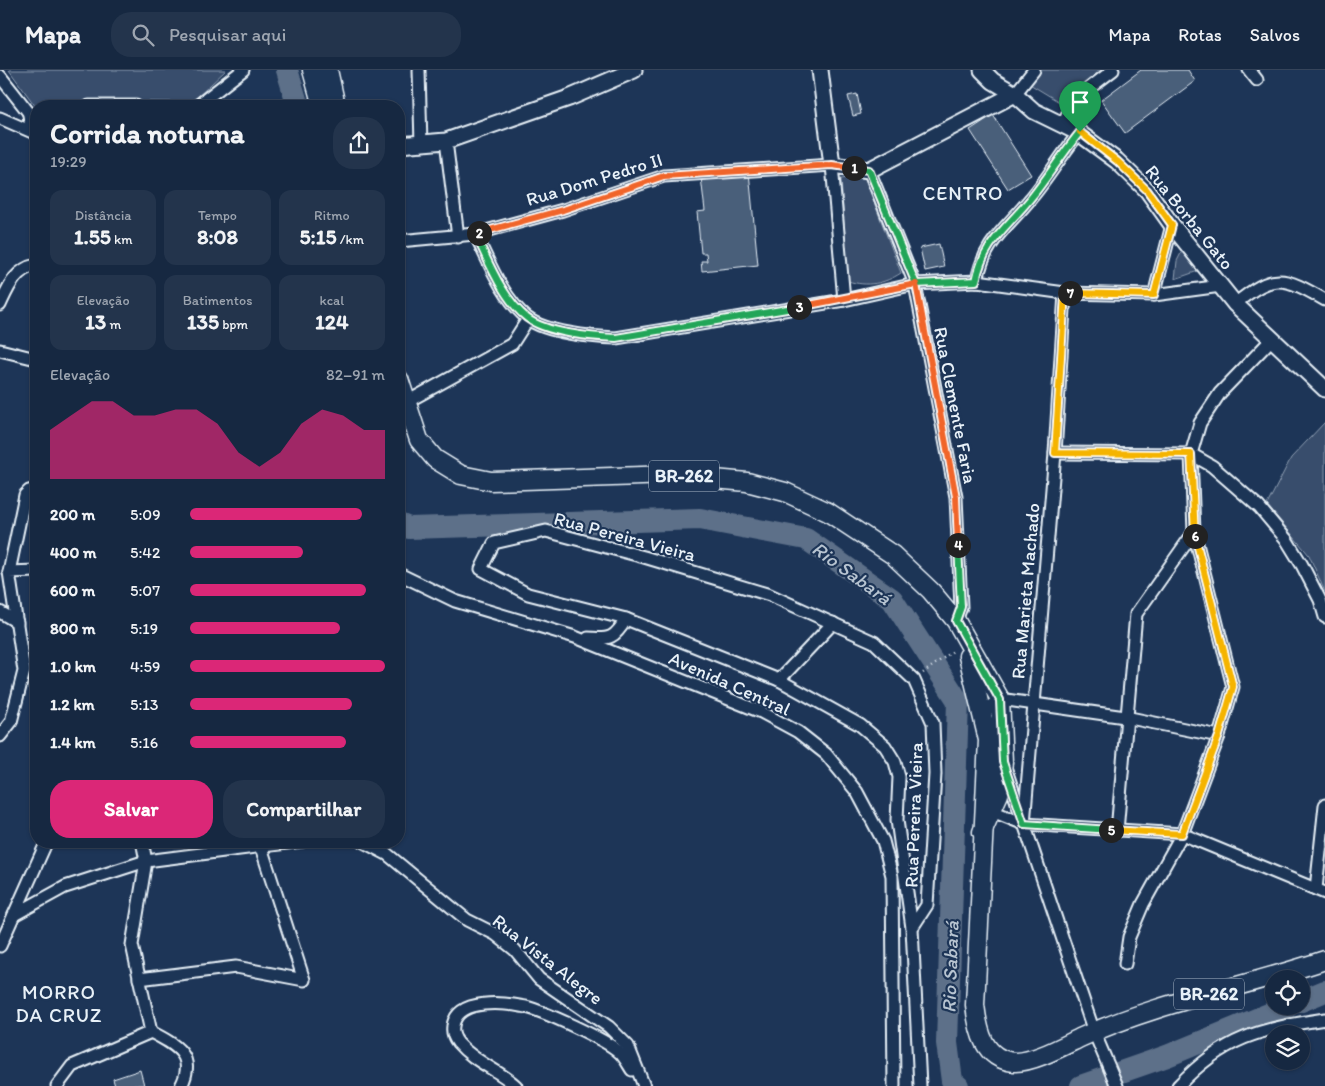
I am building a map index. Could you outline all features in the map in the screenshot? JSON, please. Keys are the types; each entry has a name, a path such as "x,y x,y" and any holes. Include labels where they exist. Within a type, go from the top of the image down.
{"main road":[{"path":"312,70 320,100"},
{"path":"328,70 335,100"},
{"path":"405,146 446,141 569,98 634,70"},
{"path":"820,70 832,165 869,170 1014,94"},
{"name":"Rua Borba Gato","path":"982,70 993,82 1014,94 1034,111 1080,132 1117,161 1147,190 1172,225 1235,304 1325,389"},
{"name":"BR-262","path":"405,403 418,440 435,458 461,475 491,481 517,482 671,475 747,482 785,492 828,512 893,555 931,591 956,621 960,646 983,717 988,740 988,806 982,832 975,1005 979,1032 987,1048 996,1056 1015,1062 1025,1060 1097,1038 1195,997 1266,980 1325,960"},
{"name":"BR-262","path":"960,646 1000,700 1003,762 998,794 988,806"}],"street":[{"path":"204,100 242,70"},
{"path":"420,70 421,145"},
{"path":"1014,94 1034,70"},
{"path":"1063,124 1074,100 1113,70"},
{"path":"1249,70 1257,80"},
{"path":"0,76 30,111"},
{"path":"0,118 30,134"},
{"path":"976,281 980,264 999,231 1031,198 1080,132"},
{"path":"446,141 458,237"},
{"path":"832,165 844,300"},
{"name":"Rua Dom Pedro II","path":"405,241 475,234 563,210 664,176 832,165"},
{"name":"Rua Clemente Faria","path":"869,170 916,284 956,497 961,607 956,621"},
{"path":"1154,295 1172,225"},
{"path":"475,234 506,295 528,319 558,330 587,337 616,338 844,300 916,284 976,281 1065,293 1154,295 1221,286"},
{"path":"0,305 18,273 30,268"},
{"path":"1235,304 1257,286 1276,279 1303,287 1325,300"},
{"name":"Rua Marieta Machado","path":"1065,293 1055,453 1032,702 1024,824 1097,1038 1117,1086"},
{"path":"405,403 512,344 519,337 528,319"},
{"path":"1125,964 1129,937 1143,904 1182,834 1219,736 1233,687 1194,532 1191,454 1200,423 1220,393 1272,340"},
{"path":"0,350 30,358"},
{"path":"1055,453 1191,454 1235,484 1286,539 1307,573 1320,600 1325,617"},
{"path":"0,736 11,722 24,671 9,572 25,495 30,491"},
{"name":"Rua Pereira Vieira","path":"912,928 927,905 935,774 934,723 914,680 874,642 770,595 644,557 546,531 494,543 481,569 528,594 626,619 779,680 860,725 884,746 895,762 900,777 897,820 912,928 920,1086"},
{"path":"1117,831 1125,716 1136,614 1194,532"},
{"path":"9,572 30,571"},
{"name":"Avenida Central","path":"405,577 455,600 576,638 761,712 798,732 826,754 857,792 884,841 892,876 894,1086"},
{"path":"0,612 17,622"},
{"path":"576,638 605,640 618,633 626,619"},
{"path":"779,680 832,623"},
{"path":"983,717 992,705 1000,700 1032,702 1125,716 1219,736"},
{"path":"1003,762 1024,824"},
{"path":"988,806 1024,824 1182,834 1321,891 1325,805"},
{"path":"0,946 44,848"},
{"path":"143,848 146,861 132,945 151,1032"},
{"path":"14,915 65,887 146,861 233,848"},
{"path":"140,979 236,967 304,980 261,848"},
{"name":"Rua Vista Alegre","path":"375,848 386,854 467,920 495,934 515,950 539,979 609,1027 628,1046 643,1086"},
{"path":"516,1086 470,1055 457,1042 452,1031 454,1018 462,1010 498,1004 528,1008 563,1021 619,1051 643,1086"},
{"path":"1178,1086 1200,1062 1230,1043 1283,1025 1325,1019"},
{"path":"56,1086 72,1066 151,1032 173,1043 186,1061 187,1075 181,1086"}],"path":[{"path":"921,675 960,646"}],"shaded area":[{"path":"9,70 226,70 194,100 31,100"},
{"path":"1040,70 1105,70 1061,103 1028,83"},
{"path":"864,176 901,273 888,280 869,284 848,281 841,179"},
{"path":"1184,247 1201,270 1175,279 1177,261"},
{"path":"1325,422 1325,592 1309,555 1267,505 1291,458"}],"building":[{"path":"1141,70 1188,70 1195,81 1125,133 1101,100"},
{"path":"857,94 861,114 853,116 848,96"},
{"path":"993,115 1031,175 1008,189 970,130"},
{"path":"749,172 758,265 702,271 701,261 707,261 706,253 701,253 697,212 705,211 701,177"},
{"path":"939,244 944,267 925,271 920,248"},
{"path":"140,1070 144,1085 115,1086 113,1079"}],"waterway":[{"name":"Rio Sabará","path":"287,70 296,100"},
{"name":"Rio Sabará","path":"405,526 409,528 700,519 806,539 892,599 958,701 947,1043 952,1081 958,1086"},
{"name":"Rio Sabará","path":"1310,997 1325,991"},
{"name":"Rio Sabará","path":"1081,1086 1167,1056 1266,1015"}],"district":[{"name":"CENTRO","path":"963,193"},
{"name":"MORRO DA CRUZ","path":"59,1004"}],"route":[{"path":"1080,132 1031,198 999,231 980,264 976,281 916,284 869,170 832,165 664,176 563,210 475,234 506,295 528,319 558,330 587,337 616,338 844,300 916,284 956,497 961,607 956,621 966,643 1000,700 1003,762 1024,824 1182,834 1219,736 1233,687 1194,532 1191,454 1055,453 1065,293 1154,295 1172,225 1147,190 1117,161 1080,132"}]}
